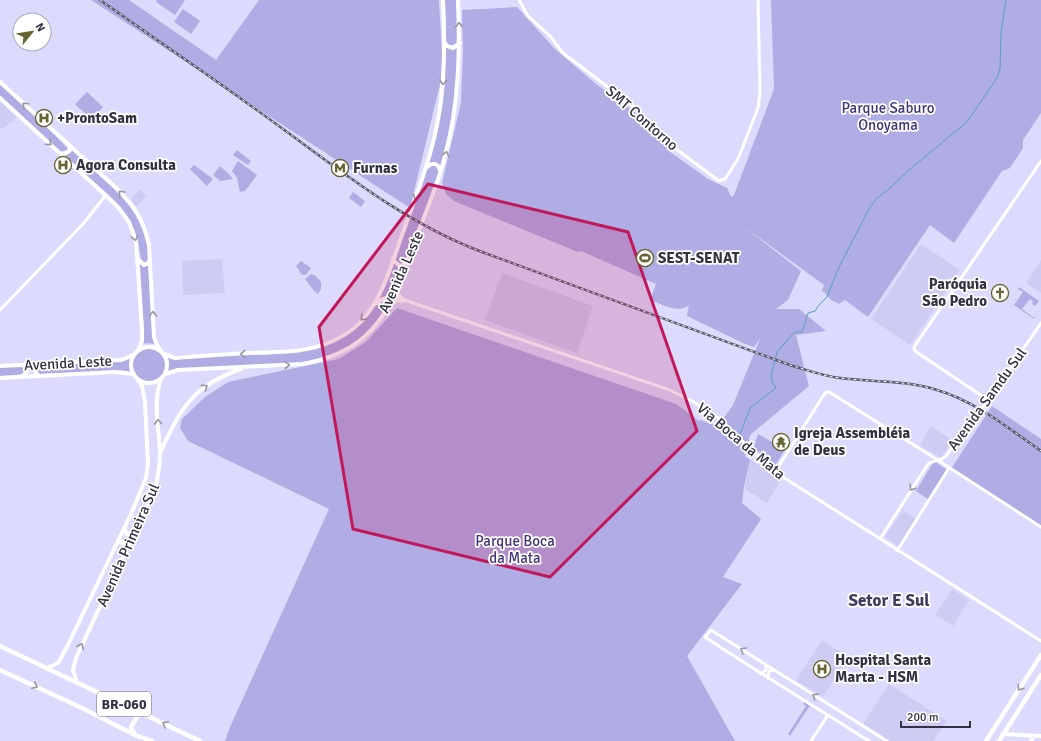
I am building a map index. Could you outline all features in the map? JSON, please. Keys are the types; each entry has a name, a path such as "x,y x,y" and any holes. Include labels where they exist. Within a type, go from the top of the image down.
{"highway":[{"name":"BR-060","path":"0,646 200,741"},
{"path":"986,741 1041,655"},
{"path":"999,741 1041,675 1036,675 1032,669"},
{"name":"BR-060","path":"0,670 82,708 135,735 152,741"},
{"path":"1028,676 1034,678 1036,683"},
{"path":"135,735 131,727 138,715 144,714"}],"main road":[{"name":"Avenida Leste","path":"162,353 175,358 314,349 335,340 353,328 364,318 374,304 393,259 426,168 434,139 440,109 443,82 445,43 444,0"},
{"name":"Avenida Leste","path":"163,375 178,370 245,368 302,364 329,358 354,345 366,336 382,317 393,297 420,230 450,139 458,82 460,43 458,0"},
{"path":"445,43 453,48 460,43"},
{"path":"0,82 122,194 136,210 146,230 149,245 154,337 167,362 163,375 159,380 143,382 135,375 132,366 136,352 142,341 142,331 138,259 135,236 129,222 118,207 106,195 0,98"},
{"path":"61,154 70,150 69,145"},
{"path":"426,168 432,164 436,164 440,173"},
{"path":"83,174 84,166 90,165"},
{"path":"393,259 397,264 402,265 409,255"},
{"path":"138,259 144,265 150,260"},
{"path":"397,287 397,292 402,298"},
{"path":"374,304 383,299 393,297"},
{"path":"136,352 149,347 162,353"},
{"name":"Avenida Leste","path":"0,366 119,360 124,359 136,352"},
{"path":"39,376 36,374 35,370 40,364"},
{"path":"22,377 27,372 23,365"},
{"path":"160,453 181,411 197,393 219,377 245,368"},
{"name":"Avenida Leste","path":"0,378 115,372 135,375"},
{"name":"Avenida Primeira Sul","path":"47,668 56,664 60,660 118,542 142,489 147,472 145,402 142,386 135,375"},
{"name":"Avenida Primeira Sul","path":"78,683 73,673 73,665 155,489 159,471 160,453 157,393 163,375"},
{"path":"124,528 127,534 135,532"},
{"path":"118,542 128,546"},
{"path":"1003,734 1041,736"},
{"path":"1031,741 1034,736"}],"street":[{"name":"SMT Contorno","path":"519,0 528,16 550,36 563,53 637,109 650,129 719,181 725,178 738,159 758,108 760,91 758,0"},
{"path":"987,402 915,351 914,347 1041,161"},
{"path":"0,310 76,231 106,195"},
{"name":"Via Boca da Mata","path":"393,297 402,298 667,389 690,399 714,415 775,472 1041,641"},
{"name":"Via Boca da Mata","path":"389,306 399,301 410,302"},
{"name":"Avenida Samdu Sul","path":"928,464 941,460 946,456 987,402 1041,323"},
{"path":"775,472 828,392 1041,527"},
{"path":"880,539 928,464 930,459 928,454"},
{"name":"Avenida Samdu Sul","path":"946,456 948,467"},
{"path":"897,550 948,467"},
{"path":"869,741 761,674 705,637 711,630 766,664 828,707 834,708 887,741"},
{"path":"761,674 767,668 766,664"},
{"path":"768,678 770,671 775,670"},
{"path":"828,707 828,715"},
{"path":"811,741 828,715 833,713 834,708"}],"highlighted area":[{"path":"428,184 628,232 697,431 550,577 353,529 319,327"}],"shaded area":[{"path":"0,101 17,117 2,129 0,128"},
{"path":"140,189 146,196 136,207 131,199"},
{"path":"921,244 960,270 910,345 871,319"},
{"path":"222,259 225,293 183,295 182,261"},
{"path":"1041,260 1041,293 1026,283"},
{"path":"502,273 593,306 577,353 485,320"},
{"path":"931,426 952,440 941,458 920,445"},
{"path":"750,459 781,480 767,503 745,489"},
{"path":"903,510 916,519 899,546 885,537"},
{"path":"952,589 969,600 953,626 935,615"},
{"name":"Hospital Santa Marta - HSM","path":"822,640 848,657 823,697 796,680"},
{"path":"889,684 947,721 933,741 890,741 863,724"}],"green space":[{"path":"91,0 129,0 216,60 259,0 439,0 443,72 410,208"},
{"path":"157,0 185,0 175,15 156,2"},
{"path":"445,0 456,0 459,43 453,111 440,173 410,254 383,317 355,346 316,362 178,369 166,375 169,365 168,356 293,351 326,345 359,323 368,312 383,286 425,173 442,109 445,84"},
{"path":"771,0 1041,0 1041,113 1023,140 1023,148 1010,168 1002,171 954,243 930,225 868,317 845,300 839,304 831,300 822,290 824,285 743,226 801,271 788,300 776,309 799,309 826,331 796,335 809,386 750,435 745,456 750,460 742,503 761,519 723,577 742,584 687,656 735,741 225,741 329,509 188,441 180,428 182,419 205,397 228,382 339,359 366,342 397,308 676,404 699,421 700,420 718,426 733,405 760,339 754,347 743,343 687,316 689,305 680,309 665,306 650,300 656,284 581,251 578,252 454,201 446,194 442,183 461,103 463,51 462,10 517,7 554,48 596,84 636,113 652,137 655,135 669,145 666,149 708,179 727,188 731,197 734,195 774,89"},
{"path":"183,9 200,21 191,34 174,22"},
{"path":"0,82 37,116 69,150 61,152 0,96"},
{"path":"87,92 103,107 92,120 75,104"},
{"path":"72,149 87,163 82,166 81,170 63,155 67,154"},
{"path":"237,150 251,161 248,165 233,155"},
{"path":"238,161 257,175 245,191 240,192 237,178 232,171"},
{"path":"194,165 213,179 207,186 190,169"},
{"path":"220,166 233,179 220,181 213,175"},
{"path":"84,167 90,167 108,183 124,199 137,217 147,244 149,260 146,263 143,263 141,260 138,244 129,219 115,201 83,172"},
{"path":"353,192 365,201 361,207 349,198"},
{"path":"301,261 311,268 306,275 302,275 296,266"},
{"path":"140,264 143,266 149,264 155,344 143,344 144,331"},
{"path":"311,274 316,276 321,282 321,289 318,294 305,279"},
{"path":"1019,287 1039,301 1035,306 1032,304 1033,301 1030,299 1022,309 1034,318 1041,308 1034,319 1014,305 1023,292 1018,289"},
{"path":"149,349 155,350 162,356 165,365 164,371 158,378 149,381 143,380 136,374 133,365 134,359 140,352"},
{"path":"130,359 131,372 120,370 39,374 36,369 40,366 120,362"},
{"path":"0,367 24,367 25,370 24,374 0,376"},
{"path":"992,406 1041,439 1041,527 951,469"},
{"path":"758,434 785,450 774,467 754,447"},
{"path":"934,461 947,470 928,499 916,491"},
{"path":"805,701 811,704 790,736 788,734 806,706 803,704"}],"waterway":[{"path":"734,444 740,434 750,408 776,388 771,377 777,352 795,332 802,332 808,313 815,311 827,297 839,267 870,207 877,198 967,122 997,78 1000,69 1001,32 1006,0"}],"railway":[{"path":"100,0 238,96 354,181 403,213 455,241 815,373 834,377 913,384 951,395 978,408 1004,424 1041,451"}],"place":[{"name":"+ProntoSam","path":"44,118"},
{"name":"Agora Consulta","path":"63,165"},
{"name":"Furnas","path":"340,168"},
{"name":"SEST-SENAT","path":"645,258"},
{"name":"Paróquia São Pedro","path":"1000,293"},
{"name":"Igreja Assembléia de Deus","path":"781,442"},
{"name":"Hospital Santa Marta - HSM","path":"822,669"}],"district":[{"name":"Setor E Sul","path":"889,600"}],"park label":[{"name":"Parque Saburo Onoyama","path":"888,116"},
{"name":"Parque Boca da Mata","path":"515,550"}]}
